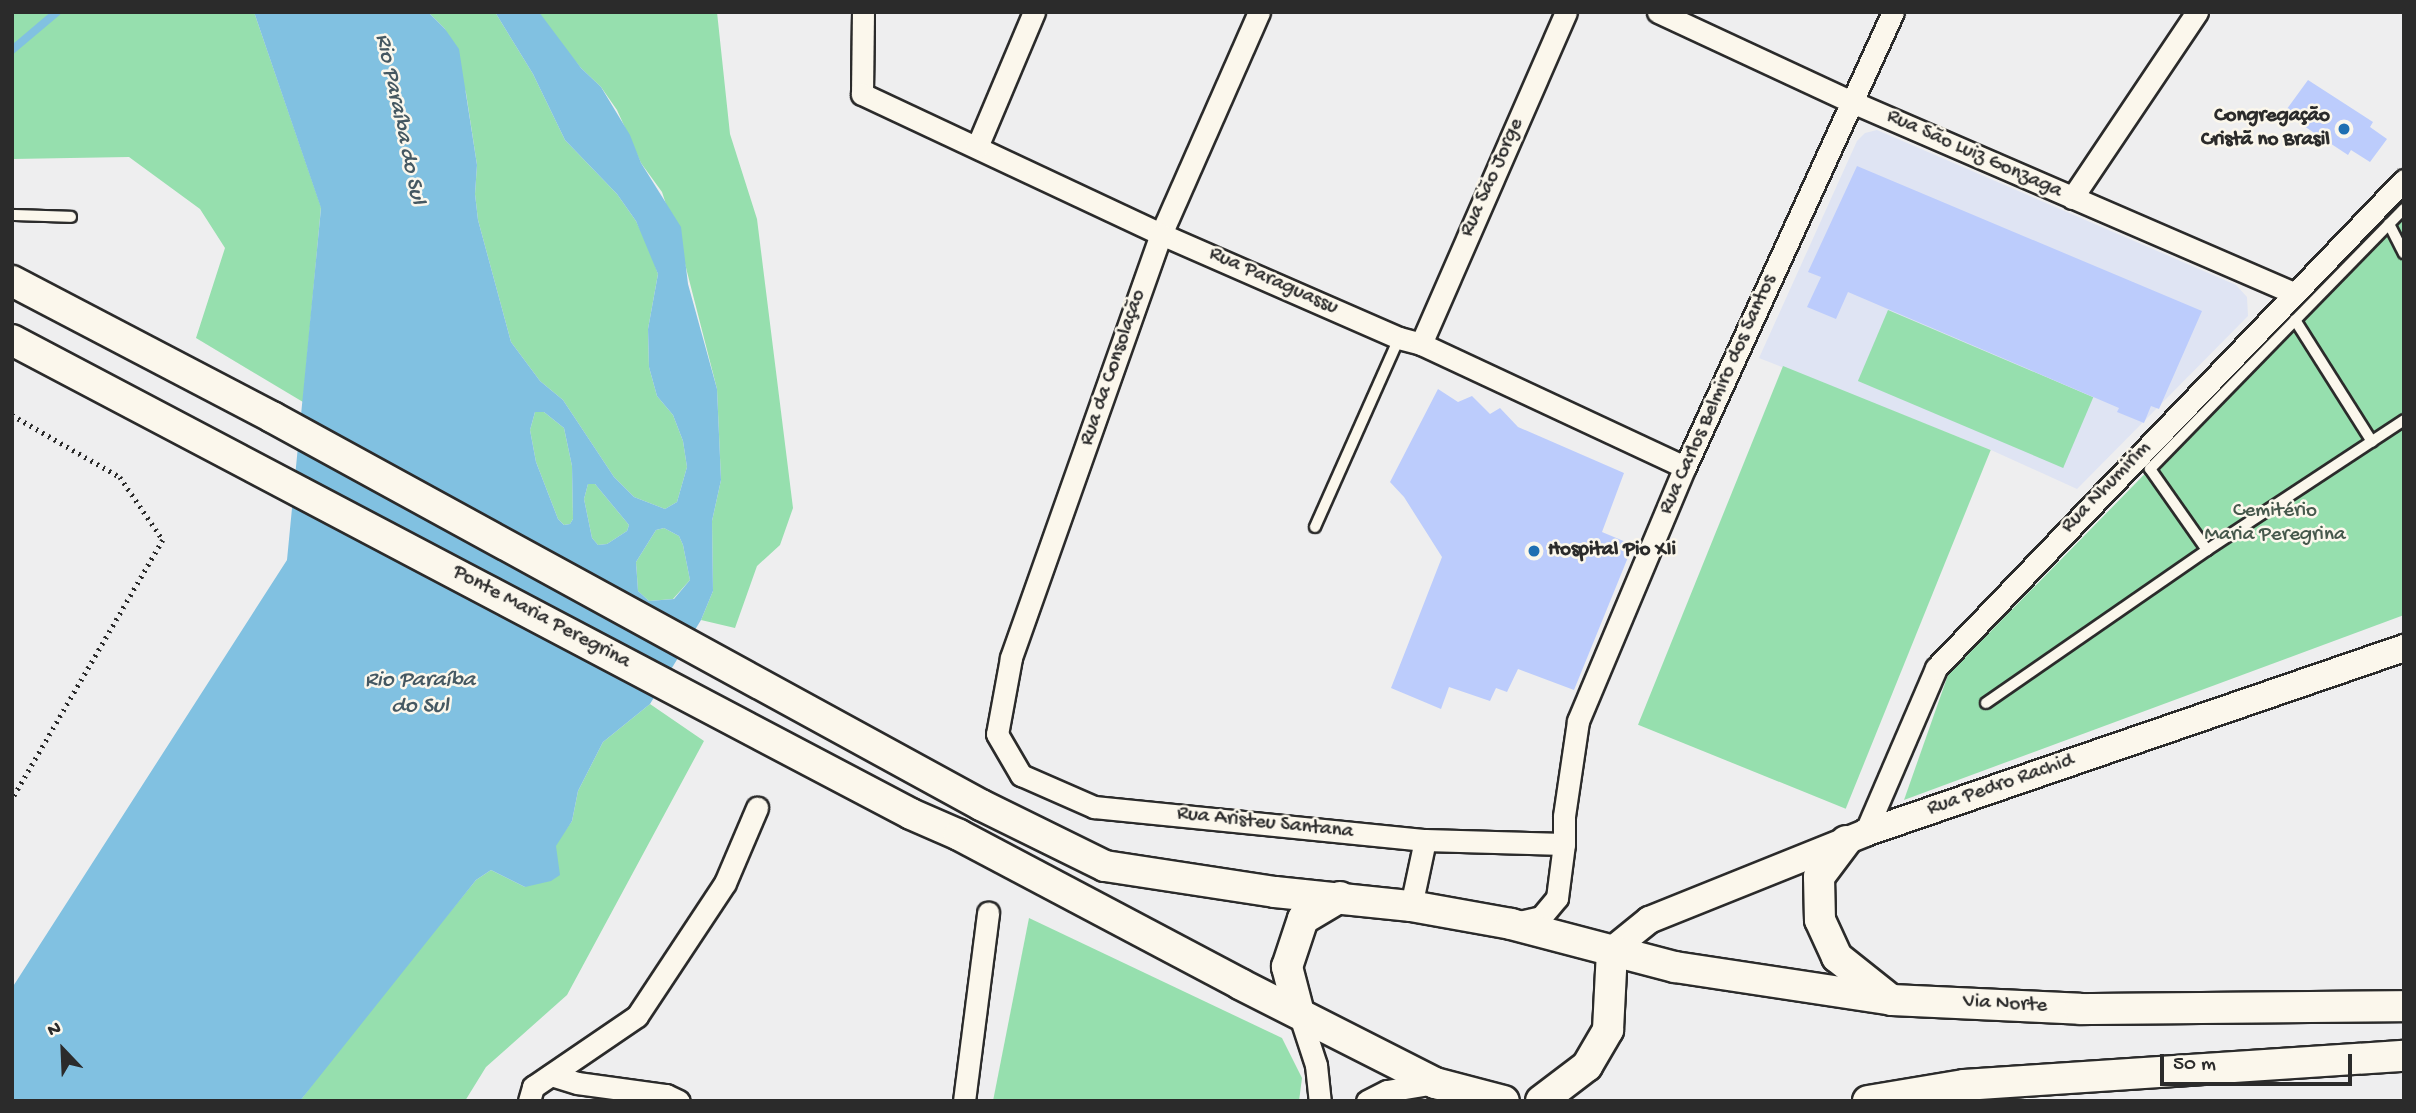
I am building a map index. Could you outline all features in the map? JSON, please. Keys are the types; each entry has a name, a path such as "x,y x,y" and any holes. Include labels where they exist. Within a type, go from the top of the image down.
{"main road":[{"name":"Via Norte","path":"12,281 272,417 981,805 1105,866 1275,892 1411,906 1511,924 1675,967 1892,1000 2080,1009 2404,1006"},
{"name":"Ponte Maria Peregrina","path":"12,340 911,814 959,835 1435,1083 1504,1101"},
{"path":"1855,837 1819,877 1820,920 1837,957 1892,1000"},
{"path":"1299,1013 1287,967 1303,919 1340,897"},
{"path":"1541,1101 1587,1066 1608,1030 1612,950"},
{"path":"1868,1101 1964,1084 2404,1056"}],"street":[{"name":"Rua Paraguassu","path":"863,12 862,94 1161,233 1399,338 1420,344 1685,467"},
{"path":"977,147 1034,12"},
{"name":"Rua da Consolação","path":"997,734 1011,658 1161,233 1259,12"},
{"name":"Rua São Jorge","path":"1420,344 1566,12"},
{"name":"Rua São Luiz Gonzaga","path":"1658,12 1850,101 2293,293"},
{"name":"Rua Carlos Belmiro dos Santos","path":"1511,924 1541,917 1557,898 1564,844 1564,816 1578,721 1685,467 1850,101 1894,12"},
{"path":"2072,198 2197,12"},
{"name":"Rua Nhumirim","path":"1855,837 1936,668 2404,180"},
{"name":"Rua Pedro Rachid","path":"1612,950 1648,920 1855,837 2404,648"},
{"name":"Rua Aristeu Santana","path":"997,734 1021,775 1094,807 1425,840 1564,844"},
{"path":"529,1101 533,1087 637,1016 725,883 757,808"},
{"path":"1411,906 1425,840"},
{"path":"964,1101 988,913"},
{"path":"1299,1013 1316,1065 1320,1101"},
{"path":"551,1075 577,1083 666,1095 680,1101"},
{"path":"1367,1101 1387,1091 1435,1083"}],"lane":[{"path":"2207,550 2150,469 2404,209"},
{"path":"12,215 71,216"},
{"path":"2389,224 2404,253"},
{"path":"2295,320 2372,442"},
{"path":"1315,527 1399,338"},
{"path":"1986,703 2207,550 2404,420"}],"path":[{"path":"12,415 120,477 163,540 12,799"}],"shaded area":[{"path":"1877,130 2236,285 2247,297 2248,316 2077,489 1991,450 1759,358 1857,141 1865,133"}],"green space":[{"path":"12,12 254,12 321,207 303,402 196,338 225,248 200,209 129,157 12,159"},
{"path":"428,12 495,12 533,74 565,140 617,194 636,221 649,248 658,274 648,329 649,367 657,396 673,415 683,441 687,467 677,502 665,509 634,497 614,477 563,400 540,381 511,342 478,220 475,194 477,165 466,93 445,29"},
{"path":"539,12 717,12 730,134 757,219 793,508 780,545 757,566 735,628 701,620 713,591 712,521 721,480 717,389 683,256 662,192 641,163 617,110 601,87 581,68 546,26"},
{"name":"Cemitério Maria Peregrina","path":"2404,209 2404,615 1904,800 1948,675"},
{"path":"1888,310 2093,397 2063,468 1858,381"},
{"path":"1783,366 1991,450 1846,809 1638,725"},
{"path":"535,412 544,412 564,428 572,466 573,519 570,524 564,525 558,519 536,462 530,430"},
{"path":"588,484 595,484 629,525 627,531 607,544 598,545 592,538 584,499"},
{"path":"664,528 679,536 690,580 673,599 649,601 638,591 636,562 656,530"},
{"path":"650,704 704,741 567,995 486,1067 465,1101 300,1101 351,1033 476,880 491,870 525,887 572,821 578,791 603,742"},
{"path":"1029,918 1282,1038 1302,1078 1299,1101 993,1101"}],"water":[{"name":"Rio Paraíba do Sul","path":"254,12 428,12 445,29 459,49 477,165 475,194 478,220 511,342 540,381 563,400 614,477 634,497 665,509 677,502 687,467 683,441 673,415 657,396 649,367 648,329 658,274 636,221 617,194 565,140 533,74 495,12 539,12 581,68 601,87 630,135 641,163 681,227 688,284 717,389 721,480 712,521 713,591 701,620 650,704 603,742 578,791 572,821 556,846 560,875 551,881 525,887 491,870 476,880 300,1101 12,1101 12,988 287,560 321,208","holes":["535,412 544,412 564,428 572,466 573,519 570,524 564,525 558,519 536,462 530,430","588,484 595,484 629,525 627,531 607,544 598,545 592,538 584,499","664,528 679,536 690,580 674,599 649,601 638,591 636,562 656,530"]}],"building":[{"path":"2308,80 2373,122 2370,127 2387,139 2370,162 2351,150 2348,155 2284,113"},
{"path":"1857,166 2202,311 2159,409 2151,406 2144,423 2117,412 2119,408 1848,292 1836,319 1807,307 1821,277 1808,272"},
{"name":"Hospital Pio XIi","path":"1438,389 1458,402 1472,396 1490,414 1500,408 1518,427 1624,473 1602,532 1633,545 1574,690 1518,669 1507,692 1496,688 1490,701 1449,687 1441,709 1391,688 1442,557 1404,497 1390,482"}],"waterway":[{"path":"12,50 57,12"}],"place":[{"name":"Congregação Cristã no Brasil","path":"2344,129"},
{"name":"Hospital Pio XIi","path":"1534,551"}]}
